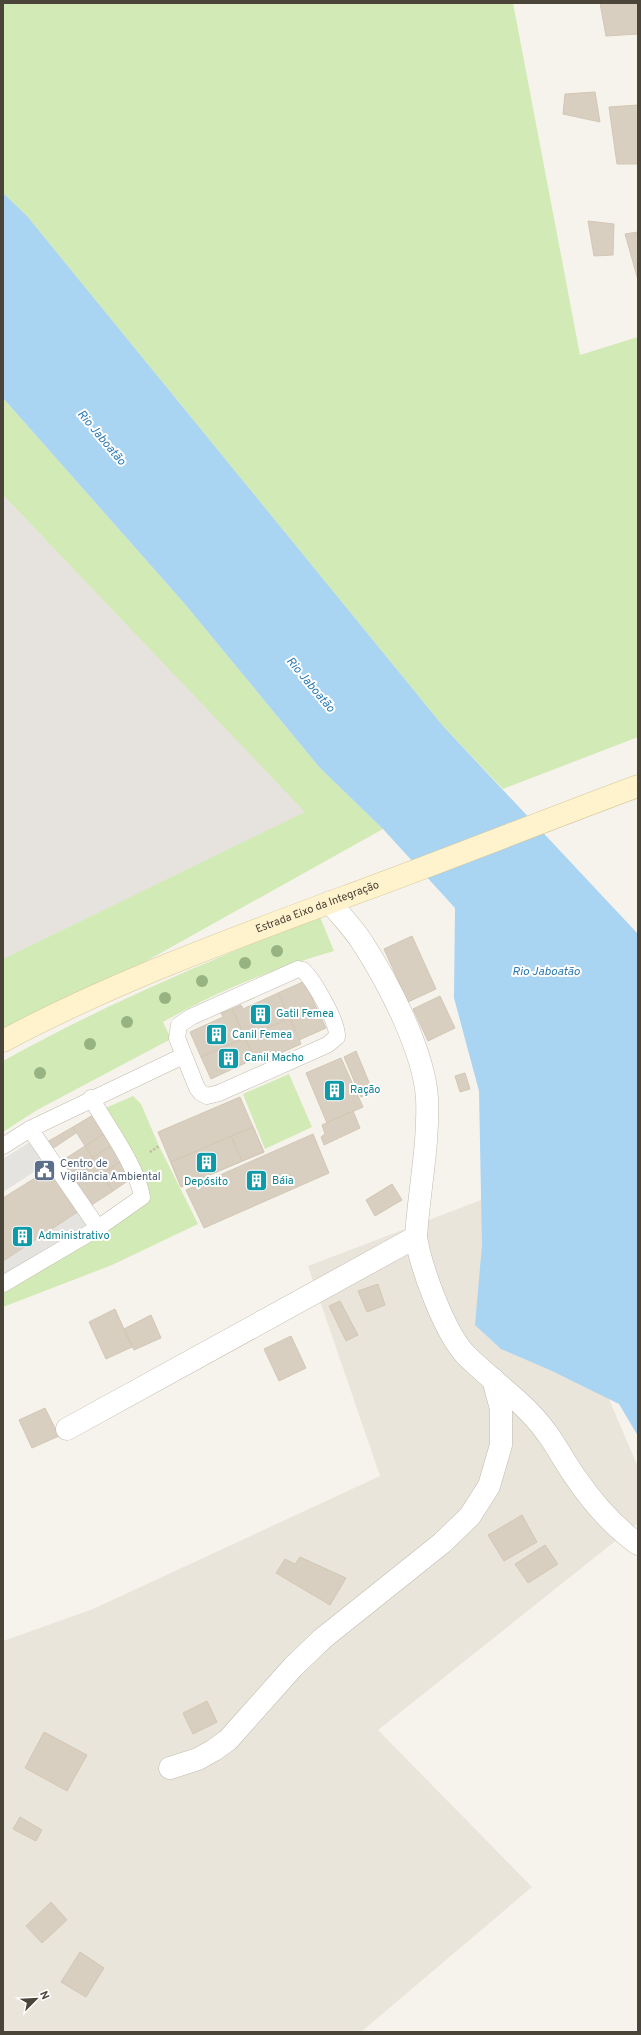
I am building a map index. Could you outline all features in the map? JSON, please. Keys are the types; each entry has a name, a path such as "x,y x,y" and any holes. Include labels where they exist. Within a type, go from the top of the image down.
{"main road":[{"name":"Estrada Eixo da Integração","path":"3,1041 40,1022 159,970 330,902 638,786"}],"street":[{"path":"330,902 362,941 394,1000 420,1060 424,1076 427,1118 416,1237 419,1254 426,1277 452,1334 464,1353 528,1411 546,1432 575,1478 600,1510 623,1533 638,1544"},
{"path":"67,1429 416,1237"},
{"path":"170,1768 198,1759 228,1740 293,1667 322,1639 442,1543 470,1516 489,1486 501,1445 501,1409 493,1379"}],"lane":[{"path":"298,969 303,970 307,974 335,1024 337,1032 337,1038 327,1045 219,1093 207,1096 201,1093 197,1088 184,1056 177,1031 179,1025 183,1021 298,969"},
{"path":"3,1146 30,1129 91,1098 184,1056"},
{"path":"3,1284 98,1228 142,1197 139,1184 130,1164 91,1098"},
{"path":"30,1129 98,1228"}],"shaded area":[{"path":"3,495 306,812 3,959"},
{"path":"33,1140 48,1163 3,1192 3,1159"},
{"path":"518,1186 638,1467 638,1523 378,1730 532,1887 361,2032 3,2032 3,1641 93,1609 380,1476 308,1266"},
{"path":"79,1211 96,1229 3,1285 3,1261"}],"green space":[{"path":"3,3 513,3 580,355 638,337 638,737 503,789 443,726 27,216 3,193"},
{"path":"3,398 184,603 320,768 383,829 3,1041 3,959 305,812 3,495"},
{"path":"320,917 334,951 247,981 183,1011 163,1022 171,1039 37,1110 3,1132 3,1061 41,1040 158,984 239,949"},
{"path":"289,1074 312,1127 265,1149 243,1094"},
{"path":"133,1096 141,1104 159,1146 198,1224 112,1265 3,1307 3,1286 151,1199 101,1110"}],"water":[{"name":"Rio Jaboatão","path":"3,193 27,216 443,726 638,934 638,1436 619,1404 550,1370 501,1349 475,1325 482,1245 479,1091 454,998 455,908 383,829 320,768 184,603 3,398"}],"building":[{"path":"600,3 638,3 638,34 606,36"},
{"path":"595,92 600,122 563,114 565,94"},
{"path":"638,105 638,164 617,164 609,107"},
{"path":"588,221 614,224 613,255 594,256"},
{"path":"638,232 638,280 625,234"},
{"path":"412,936 436,989 408,1002 384,949"},
{"path":"305,981 316,1007 290,1018 278,993"},
{"name":"Gatil Femea","path":"278,993 290,1018 245,1038 232,1009 241,1005 243,1009"},
{"path":"440,996 455,1028 428,1041 413,1009"},
{"path":"316,1007 326,1028 299,1040 290,1018"},
{"name":"Canil Femea","path":"232,1009 245,1038 201,1057 190,1032 223,1017 221,1013"},
{"path":"290,1018 301,1044 276,1055 274,1050 254,1059 245,1038"},
{"name":"Canil Macho","path":"245,1038 254,1059 211,1079 201,1057"},
{"path":"356,1051 373,1092 361,1097 344,1057"},
{"name":"Ração","path":"341,1058 363,1107 327,1123 306,1073"},
{"path":"465,1073 470,1089 460,1092 455,1076"},
{"path":"240,1097 264,1152 181,1187 158,1132"},
{"path":"353,1111 360,1128 324,1145 321,1137 325,1134 322,1125"},
{"path":"93,1115 104,1134 85,1146 73,1127"},
{"path":"73,1127 76,1133 52,1149 47,1142"},
{"path":"253,1127 264,1152 242,1161 231,1136"},
{"path":"104,1134 111,1146 92,1158 85,1146"},
{"name":"Báia","path":"313,1134 329,1173 204,1228 186,1190"},
{"name":"Depósito","path":"231,1136 242,1161 181,1187 171,1162"},
{"path":"85,1146 113,1191 90,1206 60,1162"},
{"path":"111,1146 121,1161 102,1174 92,1158"},
{"path":"121,1161 132,1178 113,1191 102,1174"},
{"name":"Administrativo","path":"51,1168 79,1211 3,1261 3,1198"},
{"path":"392,1184 402,1200 375,1216 366,1200"},
{"path":"378,1284 385,1305 367,1312 358,1291"},
{"path":"340,1301 358,1335 346,1341 329,1306"},
{"path":"115,1309 132,1347 106,1359 89,1322"},
{"path":"151,1315 161,1338 134,1350 124,1329"},
{"path":"291,1336 306,1368 279,1381 264,1349"},
{"path":"45,1408 59,1436 32,1448 19,1420"},
{"path":"522,1515 537,1542 504,1561 488,1535"},
{"path":"545,1545 558,1564 528,1583 515,1564"},
{"path":"300,1557 346,1578 330,1605 276,1573 285,1559 295,1564"},
{"path":"207,1701 217,1722 193,1734 183,1713"},
{"path":"44,1732 87,1755 67,1791 25,1768"},
{"path":"20,1817 42,1830 36,1841 13,1829"},
{"path":"51,1902 67,1920 42,1943 26,1926"},
{"path":"80,1952 104,1968 86,1997 61,1982"}],"place":[{"name":"Gatil Femea","path":"261,1014"},
{"name":"Canil Femea","path":"217,1035"},
{"name":"Canil Macho","path":"228,1058"},
{"name":"Ração","path":"334,1090"},
{"name":"Depósito","path":"206,1162"},
{"name":"Centro de Vigilância Ambiental","path":"44,1170"},
{"name":"Báia","path":"257,1181"},
{"name":"Administrativo","path":"22,1236"}]}
